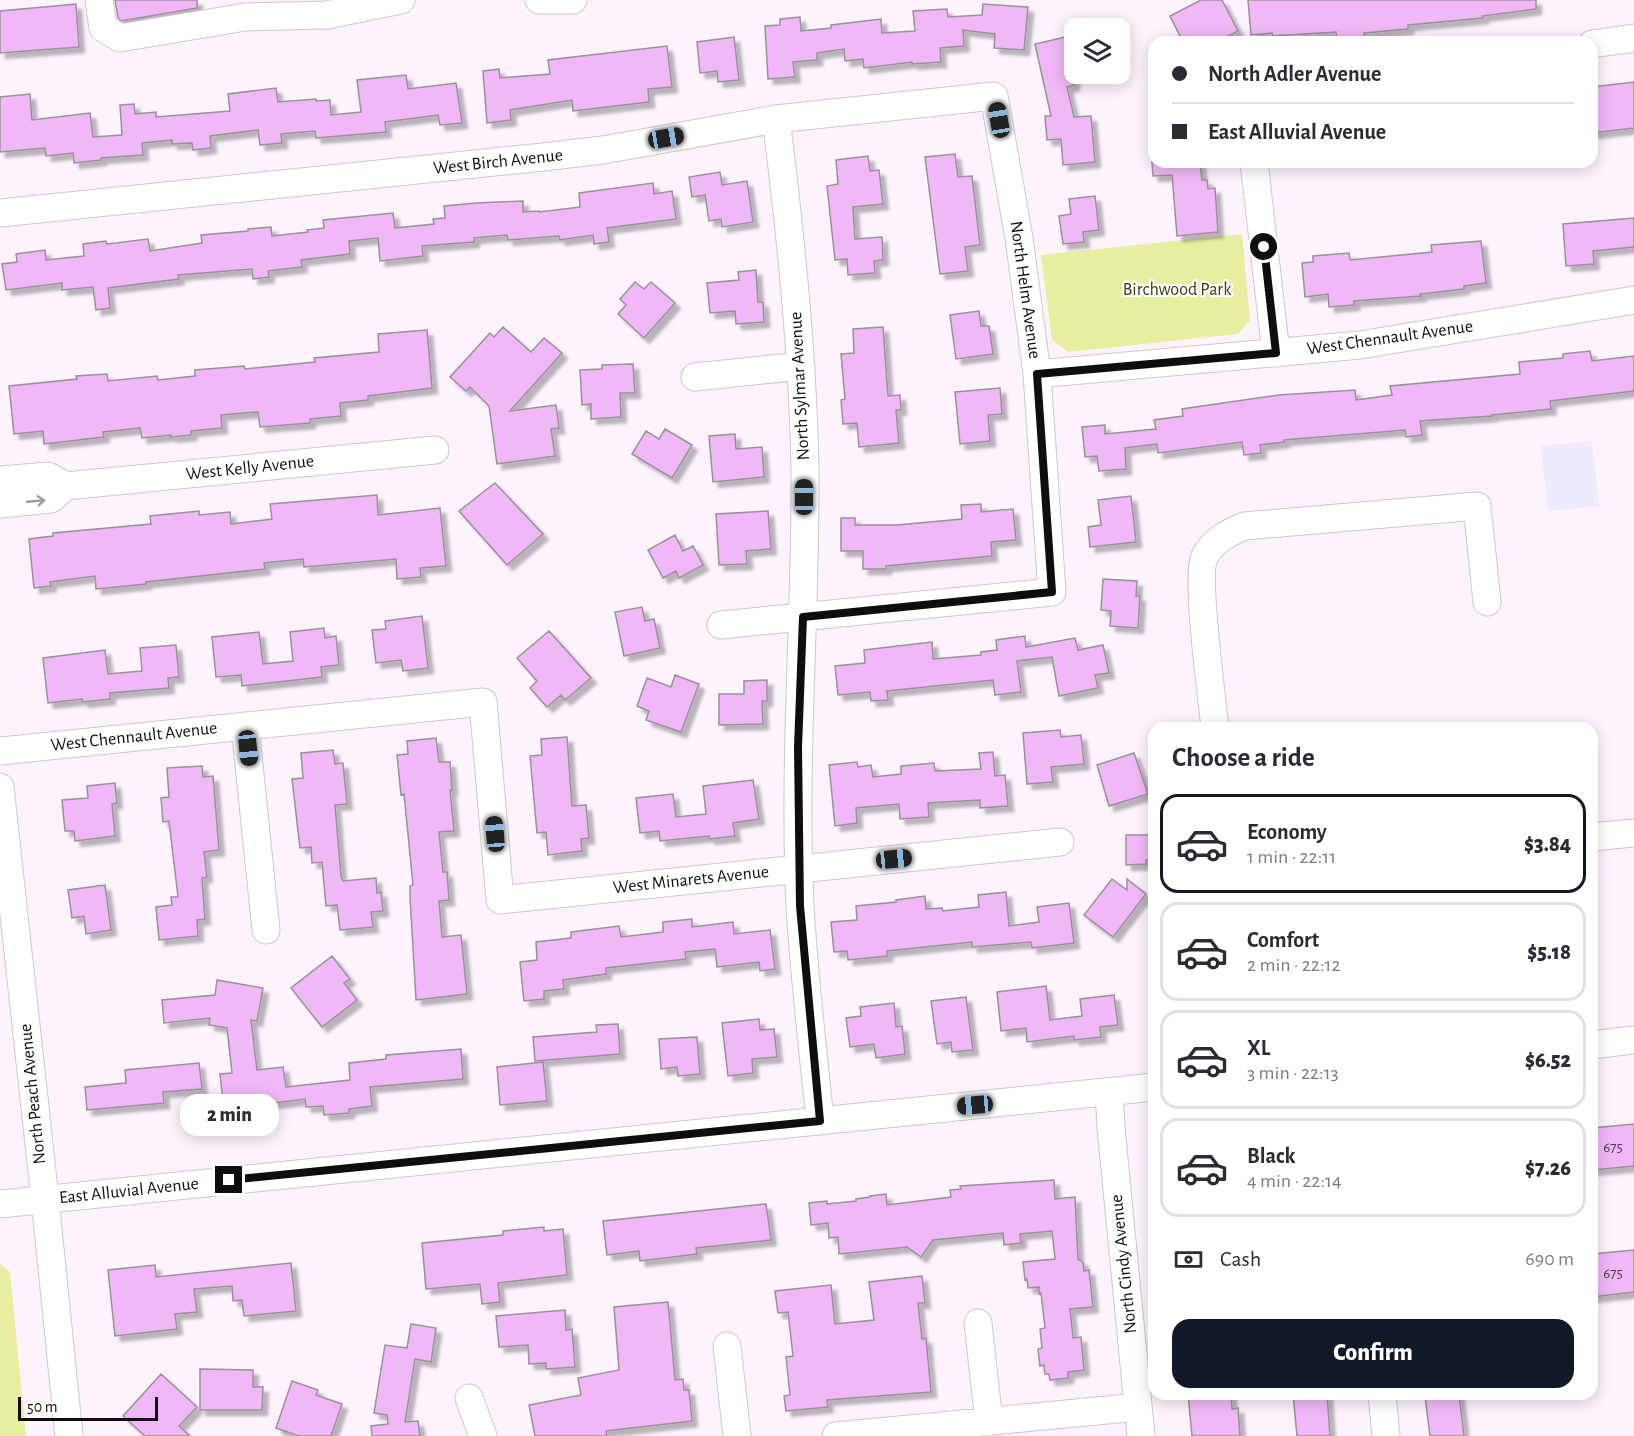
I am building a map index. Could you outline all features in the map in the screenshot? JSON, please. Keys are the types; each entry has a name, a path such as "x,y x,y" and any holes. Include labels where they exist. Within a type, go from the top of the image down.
{"street":[{"path":"99,0 103,28 120,38 245,17 327,15 401,0"},
{"path":"539,0 573,0"},
{"path":"1598,43 1634,38"},
{"name":"West Birch Avenue","path":"0,213 603,150 776,119 994,96"},
{"name":"North Helm Avenue","path":"803,617 1052,592 1037,374 1019,238 994,96"},
{"name":"North Sylmar Avenue","path":"776,119 792,242 801,366 805,473 798,747 799,868 801,917 820,1121"},
{"path":"1255,168 1276,353"},
{"name":"West Chennault Avenue","path":"1037,374 1360,345 1634,300"},
{"path":"695,377 801,366"},
{"name":"West Kelly Avenue","path":"0,480 48,476 66,486 435,450"},
{"name":"West Kelly Avenue","path":"0,504 51,499 66,486"},
{"path":"1214,722 1201,584 1204,558 1220,536 1245,526 1477,506 1487,602"},
{"path":"721,625 803,617"},
{"name":"West Chennault Avenue","path":"0,751 483,702 500,900"},
{"path":"246,726 266,930"},
{"name":"North Peach Avenue","path":"0,788 69,1436"},
{"path":"1598,836 1634,832"},
{"name":"West Minarets Avenue","path":"500,900 1060,842"},
{"path":"1598,1044 1634,1040"},
{"name":"East Alluvial Avenue","path":"0,1204 1148,1088"},
{"name":"North Cindy Avenue","path":"1109,1092 1141,1436"},
{"path":"978,1323 990,1422"},
{"path":"727,1346 736,1436"},
{"path":"470,1398 483,1436"},
{"path":"1383,1400 1386,1436"},
{"path":"836,1436 1138,1407"}],"shaded area":[{"path":"1592,441 1599,506 1548,511 1541,446"}],"green space":[{"name":"Birchwood Park","path":"1242,234 1250,320 1238,334 1068,352 1052,340 1041,255"},
{"path":"0,1264 10,1272 26,1436 0,1436"}],"building":[{"path":"115,0 197,0 197,8 121,21 118,18"},
{"path":"1201,0 1222,0 1238,31 1228,36 1180,36 1170,16"},
{"path":"1248,0 1536,0 1536,9 1482,16 1483,18 1408,25 1408,29 1364,33 1364,36 1336,36 1336,32 1251,35"},
{"path":"76,4 79,47 0,53 0,11"},
{"path":"983,4 1028,7 1024,50 994,48 995,34 963,30 964,46 940,48 941,62 912,64 912,62 864,68 863,59 845,61 844,49 817,53 817,60 793,62 795,77 768,79 765,26 780,25 780,19 800,17 801,31 881,19 882,33 915,31 913,11 947,9 948,17 982,15"},
{"path":"734,37 739,80 718,82 717,71 700,73 697,42"},
{"path":"1064,37 1064,84 1074,84 1067,87 1074,117 1091,116 1095,162 1063,165 1061,139 1047,140 1045,116 1051,116 1035,44"},
{"path":"667,46 672,87 648,89 649,102 573,111 572,100 510,110 511,120 487,123 483,71 499,69 500,78 550,74 548,60"},
{"path":"406,75 408,89 456,83 462,123 440,125 438,115 385,122 386,132 316,138 315,131 281,134 282,143 260,145 258,130 210,136 211,148 193,150 192,143 172,144 172,140 142,143 143,155 101,158 101,160 74,163 73,153 46,156 45,148 0,152 0,97 30,94 32,120 90,113 93,137 122,135 120,105 134,104 135,114 156,112 156,117 230,111 228,94 276,88 278,102 330,100 331,115 361,112 357,80"},
{"path":"1634,82 1634,128 1598,132 1598,86"},
{"path":"955,154 958,177 972,176 980,245 965,247 968,271 940,274 925,157"},
{"path":"868,156 870,171 879,170 883,204 853,207 855,239 882,237 883,260 874,261 875,273 848,275 847,259 835,260 827,186 838,184 836,160"},
{"path":"1152,168 1201,168 1202,180 1207,180 1208,189 1215,188 1218,232 1177,236 1172,175 1153,176"},
{"path":"720,172 722,185 747,181 753,222 722,227 721,219 709,221 705,195 692,197 689,177"},
{"path":"653,183 654,194 672,191 676,219 607,228 609,242 594,244 593,235 560,240 559,236 508,240 507,235 474,238 474,242 422,246 423,256 380,261 378,238 349,241 350,254 301,260 302,267 268,271 269,277 253,279 252,269 178,275 179,279 108,288 110,308 96,310 93,287 62,290 62,283 6,290 2,264 17,262 16,254 45,250 46,260 84,256 83,244 106,241 107,244 148,239 150,251 202,243 201,235 271,227 272,236 308,232 307,230 324,228 323,220 393,213 395,228 434,224 433,219 445,218 444,206 523,201 523,212 580,207 579,193"},
{"path":"1095,196 1099,230 1083,232 1084,242 1063,244 1059,216 1071,214 1069,199"},
{"path":"1634,218 1634,247 1593,251 1594,264 1566,266 1563,224"},
{"path":"1481,241 1486,283 1464,286 1464,289 1420,294 1421,296 1354,301 1354,305 1329,307 1328,294 1305,297 1302,263 1313,262 1313,256 1349,253 1350,260 1432,252 1431,245"},
{"path":"756,270 758,302 763,302 764,322 736,324 735,311 710,313 707,283 739,280 738,272"},
{"path":"635,282 644,289 651,282 675,303 644,338 618,314 626,305 620,299"},
{"path":"979,311 981,326 989,326 993,354 956,359 950,315"},
{"path":"503,327 531,352 544,338 562,353 510,411 556,405 559,428 551,429 555,456 497,464 489,406 470,387 466,391 450,377 490,333 494,337"},
{"path":"883,327 888,396 900,395 901,410 896,410 899,443 859,447 857,423 843,424 841,400 845,399 841,354 854,353 853,329"},
{"path":"427,330 432,388 368,396 368,400 340,403 341,416 310,419 310,423 260,427 258,412 221,415 222,428 191,431 191,435 142,438 140,428 103,432 104,437 44,444 43,431 14,434 9,386 107,374 108,381 157,376 158,380 195,376 195,370 244,366 245,369 315,362 314,358 379,352 378,334"},
{"path":"1590,351 1592,361 1634,356 1634,391 1550,401 1551,409 1420,421 1422,435 1406,437 1405,430 1284,440 1284,442 1260,445 1261,453 1244,455 1242,442 1158,453 1157,444 1125,448 1126,469 1099,471 1097,456 1085,457 1082,427 1105,425 1105,434 1156,429 1154,420 1183,416 1182,409 1279,395 1355,390 1356,400 1392,395 1390,386 1520,374 1519,362 1563,358 1563,354"},
{"path":"633,364 635,393 620,393 621,417 591,419 591,404 582,405 580,370 602,369 602,365"},
{"path":"1000,388 1002,414 988,415 990,441 960,444 955,392"},
{"path":"665,429 692,445 672,478 632,454 646,431 659,439"},
{"path":"735,434 736,449 762,447 764,477 713,482 709,436"},
{"path":"495,483 543,534 507,565 459,511"},
{"path":"377,495 378,515 440,508 446,566 420,568 421,577 397,579 396,559 304,567 303,559 264,563 265,569 146,582 146,584 96,589 95,576 50,582 51,586 34,588 29,539 53,536 53,533 151,524 150,516 199,511 199,515 230,512 231,524 272,519 270,504"},
{"path":"1131,496 1136,542 1090,547 1088,527 1101,525 1098,500"},
{"path":"981,504 981,512 1013,509 1016,540 991,542 992,556 886,566 886,569 863,569 863,551 841,551 841,518 855,518 855,525 897,525 962,519 961,505"},
{"path":"768,511 771,549 746,551 747,564 719,565 716,514"},
{"path":"675,535 683,551 693,546 703,565 679,578 676,571 663,578 648,550"},
{"path":"1103,579 1137,581 1136,596 1140,596 1138,628 1110,626 1111,611 1101,610"},
{"path":"642,607 645,621 654,619 660,648 624,656 615,612"},
{"path":"422,616 428,668 403,671 401,660 376,663 372,630 386,629 385,621"},
{"path":"324,628 325,638 336,636 339,665 321,667 322,677 242,686 241,675 216,677 212,637 259,632 263,664 293,661 290,632"},
{"path":"549,631 591,678 565,700 561,695 547,707 530,688 537,681 517,658"},
{"path":"1025,636 1026,647 1075,638 1078,650 1103,645 1109,673 1095,675 1098,688 1059,696 1052,657 1017,661 1021,692 995,695 993,680 887,691 888,700 871,701 870,692 838,695 835,666 865,663 864,650 932,642 933,659 981,655 981,652 997,650 996,640"},
{"path":"176,645 179,677 168,678 169,688 110,693 110,699 83,702 82,699 48,703 43,658 105,650 108,674 142,671 140,648"},
{"path":"675,675 699,684 681,732 646,720 649,711 637,706 647,678 671,687"},
{"path":"767,680 767,701 762,701 763,724 719,725 719,694 744,694 744,681"},
{"path":"1060,730 1061,737 1081,735 1084,764 1051,767 1053,782 1027,784 1023,733"},
{"path":"567,737 572,806 586,805 589,838 581,839 582,851 548,855 546,832 537,833 530,756 542,755 541,739"},
{"path":"436,738 439,762 450,762 454,831 439,832 443,872 447,872 449,900 439,901 442,937 461,935 467,994 416,1000 410,897 410,886 413,885 404,794 401,795 397,755 408,754 407,741"},
{"path":"333,750 335,764 343,763 347,804 335,805 341,876 343,881 376,878 377,893 381,892 383,911 371,912 373,927 340,930 337,905 326,906 322,862 312,863 311,847 300,848 292,779 303,778 301,753"},
{"path":"993,752 995,776 1005,775 1008,806 980,808 980,800 928,803 929,817 900,819 899,804 856,808 857,823 835,826 829,765 857,762 858,767 871,765 873,777 901,774 901,766 934,763 935,771 981,769 979,753"},
{"path":"1134,753 1148,794 1109,806 1097,765"},
{"path":"202,766 203,777 213,776 219,850 204,852 207,877 202,878 205,919 197,920 198,936 159,940 156,907 172,905 171,897 178,897 169,821 163,822 161,798 169,797 167,768"},
{"path":"753,780 759,819 733,823 735,836 660,841 659,831 640,833 636,798 673,794 676,817 706,814 703,786"},
{"path":"115,783 117,803 112,804 115,836 75,841 74,831 65,831 62,800 88,798 87,786"},
{"path":"1126,835 1148,835 1146,864 1126,865"},
{"path":"1112,879 1127,890 1127,879 1146,894 1113,937 1084,915"},
{"path":"105,885 111,930 86,934 84,916 72,918 68,890"},
{"path":"1006,892 1009,926 1039,922 1037,907 1069,903 1074,943 1032,948 1031,942 972,947 972,942 887,951 887,956 848,960 847,951 834,952 831,922 857,920 856,906 925,896 926,909 942,908 943,911 979,907 978,895"},
{"path":"692,919 692,927 733,922 734,934 770,930 775,969 760,971 759,962 717,967 715,949 685,952 686,959 606,968 606,974 563,980 564,989 544,991 544,999 524,1001 520,962 537,960 536,942 571,938 571,932 619,926 621,937 663,932 663,922"},
{"path":"332,956 350,979 344,983 357,1000 322,1027 291,988"},
{"path":"217,980 263,988 257,1021 251,1020 257,1070 283,1067 286,1087 350,1080 349,1063 386,1059 386,1055 461,1049 463,1079 370,1087 372,1106 349,1109 349,1113 324,1115 323,1106 306,1107 305,1099 266,1104 265,1096 223,1101 220,1074 232,1073 227,1028 209,1025 210,1018 164,1023 162,1000 215,995"},
{"path":"1046,986 1050,1020 1082,1016 1080,999 1114,995 1118,1025 1100,1027 1101,1037 1074,1040 1074,1036 1027,1042 1026,1028 1001,1031 997,992"},
{"path":"966,997 973,1050 952,1052 951,1042 937,1044 931,1001"},
{"path":"894,1003 896,1027 902,1026 905,1054 876,1058 874,1044 850,1047 846,1018 861,1016 860,1007"},
{"path":"759,1019 760,1030 774,1029 777,1057 752,1059 753,1073 728,1076 722,1023"},
{"path":"618,1024 620,1054 535,1061 533,1037 597,1032 596,1025"},
{"path":"697,1037 700,1074 678,1076 677,1067 661,1069 659,1039"},
{"path":"543,1062 547,1101 500,1105 497,1067"},
{"path":"199,1063 202,1089 163,1092 164,1103 87,1110 85,1087 126,1083 125,1070"},
{"path":"1634,1124 1634,1166 1598,1169 1598,1127"},
{"path":"1054,1180 1055,1199 1075,1197 1078,1259 1083,1262 1084,1271 1089,1270 1093,1307 1070,1309 1073,1338 1081,1337 1084,1370 1068,1372 1068,1378 1050,1380 1049,1374 1045,1374 1044,1365 1040,1366 1038,1349 1042,1348 1040,1329 1045,1328 1041,1293 1039,1294 1039,1287 1028,1288 1023,1262 1055,1259 1052,1231 1020,1234 1021,1243 1004,1245 1003,1233 933,1240 921,1257 907,1247 839,1254 838,1237 829,1238 828,1223 811,1225 809,1203 856,1201 856,1199 886,1194 887,1205 951,1197 950,1190 961,1189 960,1186"},
{"path":"766,1204 771,1240 696,1248 697,1254 640,1261 639,1251 607,1255 603,1221"},
{"path":"544,1227 544,1231 563,1229 567,1275 498,1283 500,1302 482,1304 480,1284 426,1289 422,1243 503,1235 503,1231"},
{"path":"1634,1250 1634,1292 1598,1296 1598,1253"},
{"path":"291,1263 296,1311 244,1316 242,1300 233,1301 232,1286 194,1289 197,1312 175,1314 177,1329 115,1336 108,1270 155,1265 156,1277"},
{"path":"922,1276 925,1303 918,1303 922,1339 926,1338 931,1392 827,1400 828,1407 786,1411 784,1396 790,1395 786,1357 793,1356 788,1312 778,1313 775,1291 831,1285 835,1324 874,1320 869,1282"},
{"path":"668,1302 675,1380 683,1379 684,1390 689,1390 692,1421 606,1431 607,1436 535,1436 529,1405 581,1395 578,1378 619,1370 614,1307"},
{"path":"565,1310 566,1330 572,1329 575,1367 546,1369 546,1363 529,1364 528,1345 499,1347 496,1316"},
{"path":"411,1324 436,1328 431,1362 415,1359 405,1422 418,1421 420,1436 372,1436 371,1426 388,1424 387,1415 374,1413 385,1345 407,1348"},
{"path":"200,1369 253,1370 253,1387 263,1387 262,1410 200,1410"},
{"path":"161,1374 197,1407 179,1426 190,1436 145,1436 123,1416"},
{"path":"292,1381 318,1390 316,1395 342,1404 331,1436 299,1436 276,1428"},
{"path":"1189,1400 1231,1400 1232,1409 1238,1408 1240,1436 1192,1436"},
{"path":"1294,1400 1327,1400 1330,1436 1297,1436"},
{"path":"1426,1400 1460,1400 1464,1436 1430,1436"}],"route":[{"path":"229,1180 820,1121 800,906 798,747 803,617 1052,592 1037,374 1276,353 1264,247"}]}
